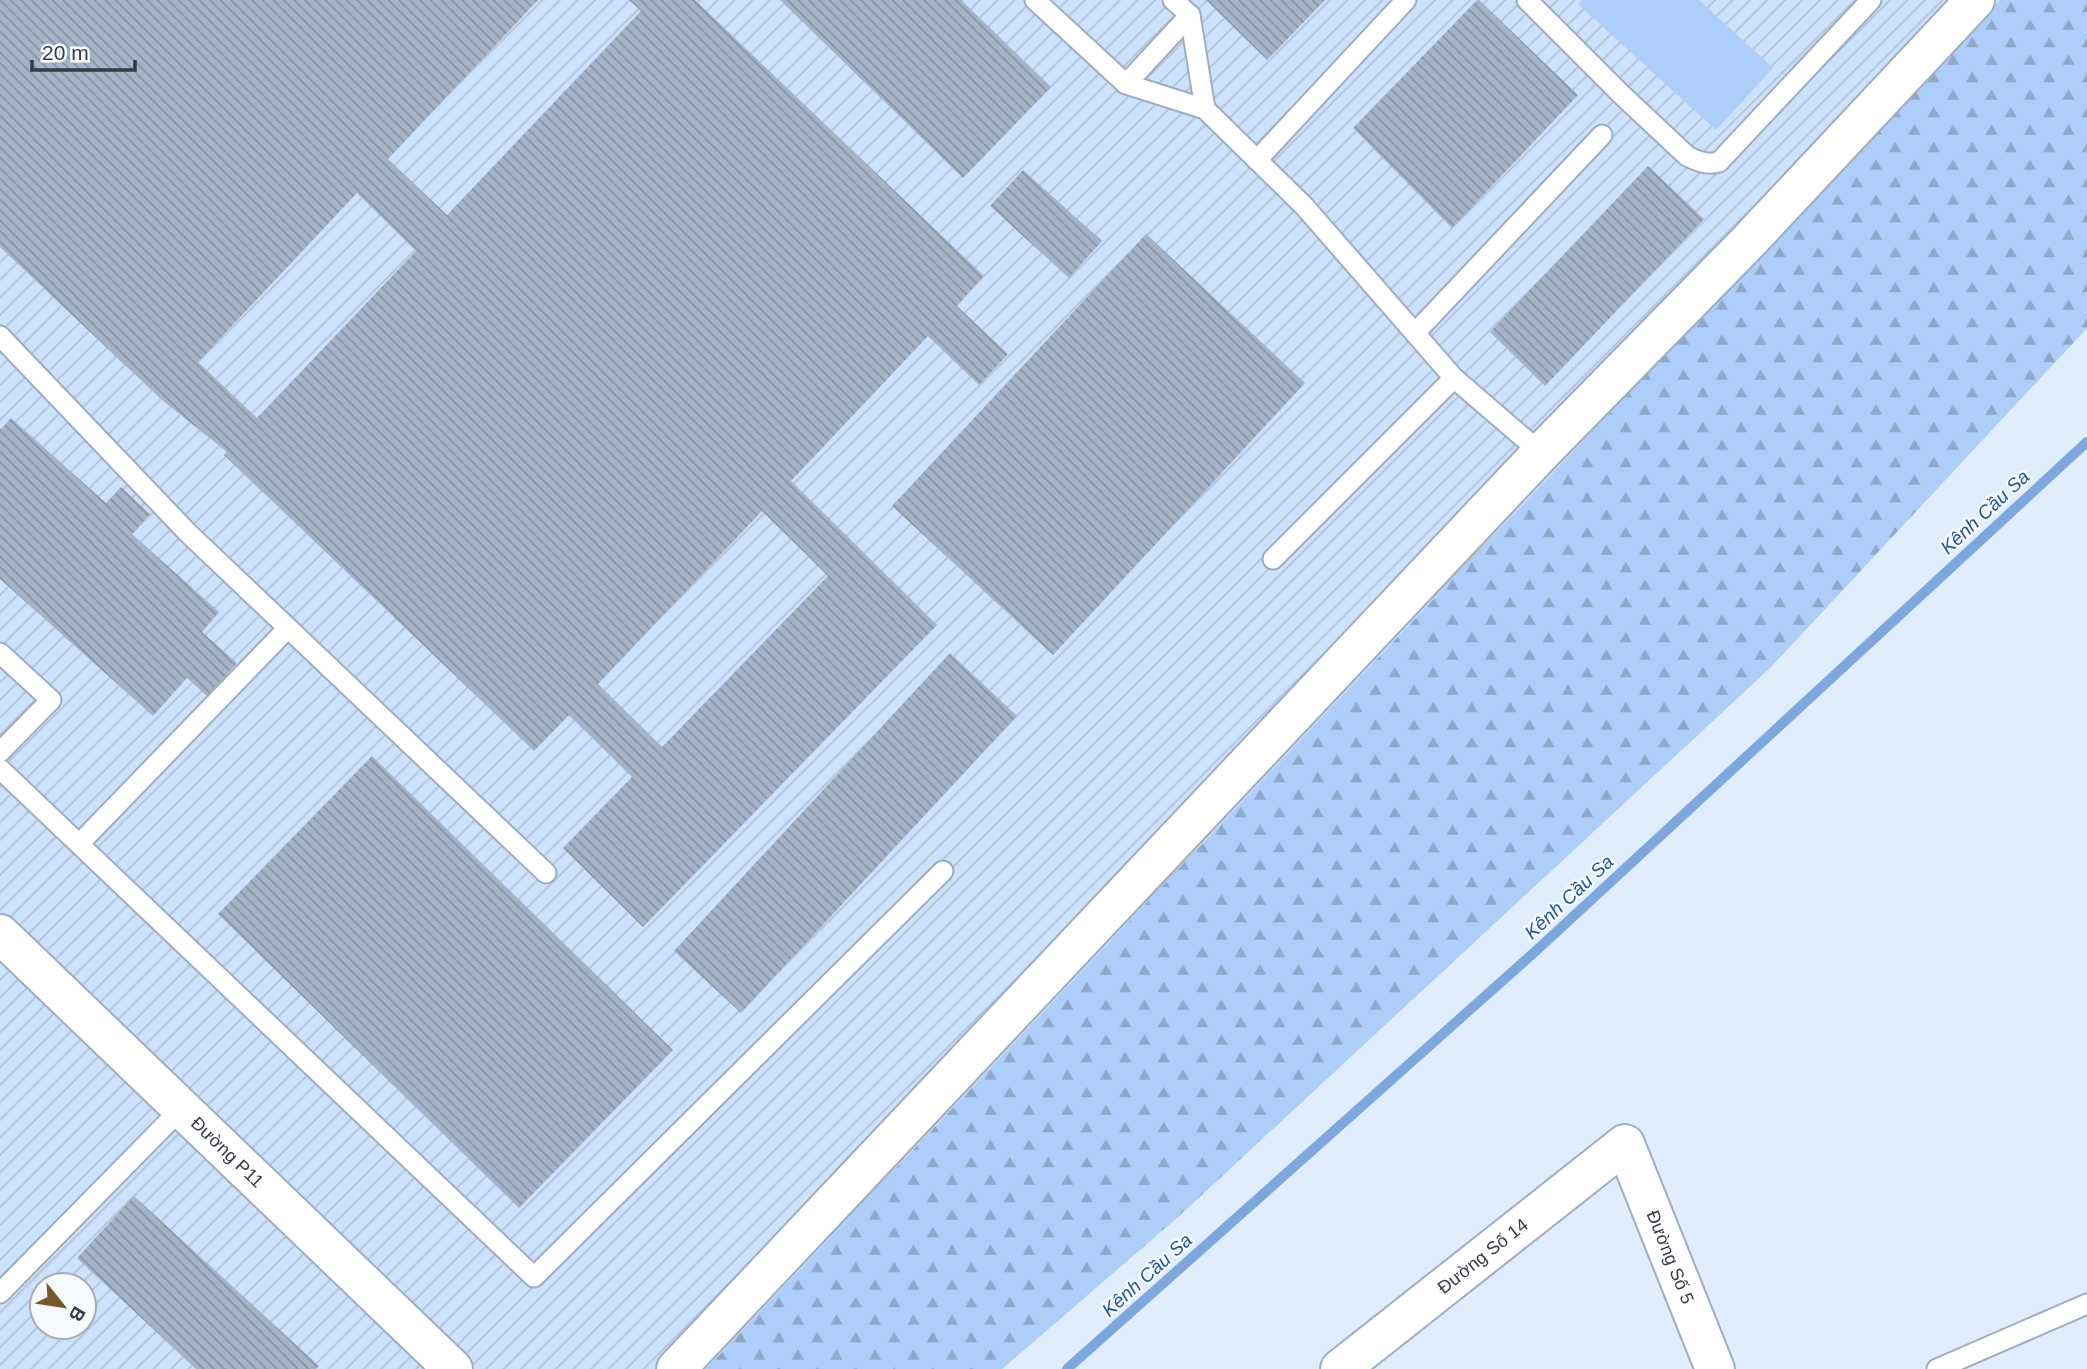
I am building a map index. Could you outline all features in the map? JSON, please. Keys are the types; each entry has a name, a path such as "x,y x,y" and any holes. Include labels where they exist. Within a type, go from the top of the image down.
{"street":[{"path":"676,1369 1541,453 1748,242 1975,0"},
{"name":"Đường P11","path":"0,934 453,1369"},
{"name":"Đường Số 14","path":"1347,1366 1625,1144"},
{"name":"Đường Số 5","path":"1625,1144 1715,1369"}],"lane":[{"path":"1035,0 1126,84 1205,109 1304,206 1454,378 1541,453"},
{"path":"1173,0 1190,15 1205,109"},
{"path":"1257,160 1406,0"},
{"path":"1527,0 1623,96 1688,156 1710,164 1719,162 1871,0"},
{"path":"1126,84 1190,15"},
{"path":"1415,333 1602,135"},
{"path":"0,336 188,533 546,873"},
{"path":"1273,559 1454,378"},
{"path":"79,844 288,628"},
{"path":"0,653 51,700 0,752"},
{"path":"0,769 534,1277 943,872"},
{"path":"0,1293 182,1108"},
{"path":"1937,1369 2087,1304"}],"shaded area":[{"path":"0,0 2087,0 2087,328 1770,668 1178,1217 1002,1369 0,1369"}],"green space":[{"path":"1582,0 1699,0 1773,68 1716,130 1578,4"},
{"path":"2000,0 2087,0 2087,328 1770,668 1178,1217 1002,1369 706,1369"}],"building":[{"path":"0,0 538,0 388,159 447,215 641,11 629,0 695,0 984,276 957,306 1008,354 979,385 928,336 791,481 937,625 643,927 563,848 632,777 569,715 534,751 224,455 227,452 162,400 0,247","holes":["357,193 416,251 257,418 198,362","762,511 828,576 662,747 598,684"]},
{"path":"780,0 961,0 1051,87 963,178"},
{"path":"1206,0 1325,0 1267,60"},
{"path":"1477,0 1578,95 1452,228 1353,128"},
{"path":"1648,166 1704,219 1545,386 1490,332"},
{"path":"1023,170 1102,241 1069,278 990,206"},
{"path":"1146,234 1305,383 1053,655 892,506"},
{"path":"11,418 106,503 121,487 150,514 132,534 219,612 202,632 237,663 207,696 187,678 153,716 0,579 0,428"},
{"path":"950,653 1017,716 741,1013 674,951"},
{"path":"372,756 673,1050 519,1208 218,914"},
{"path":"134,1196 319,1366 316,1369 196,1369 98,1278 98,1271 91,1271 77,1258"}],"waterway":[{"name":"Kênh Cầu Sa","path":"1067,1369 1538,949 2087,442"}]}
